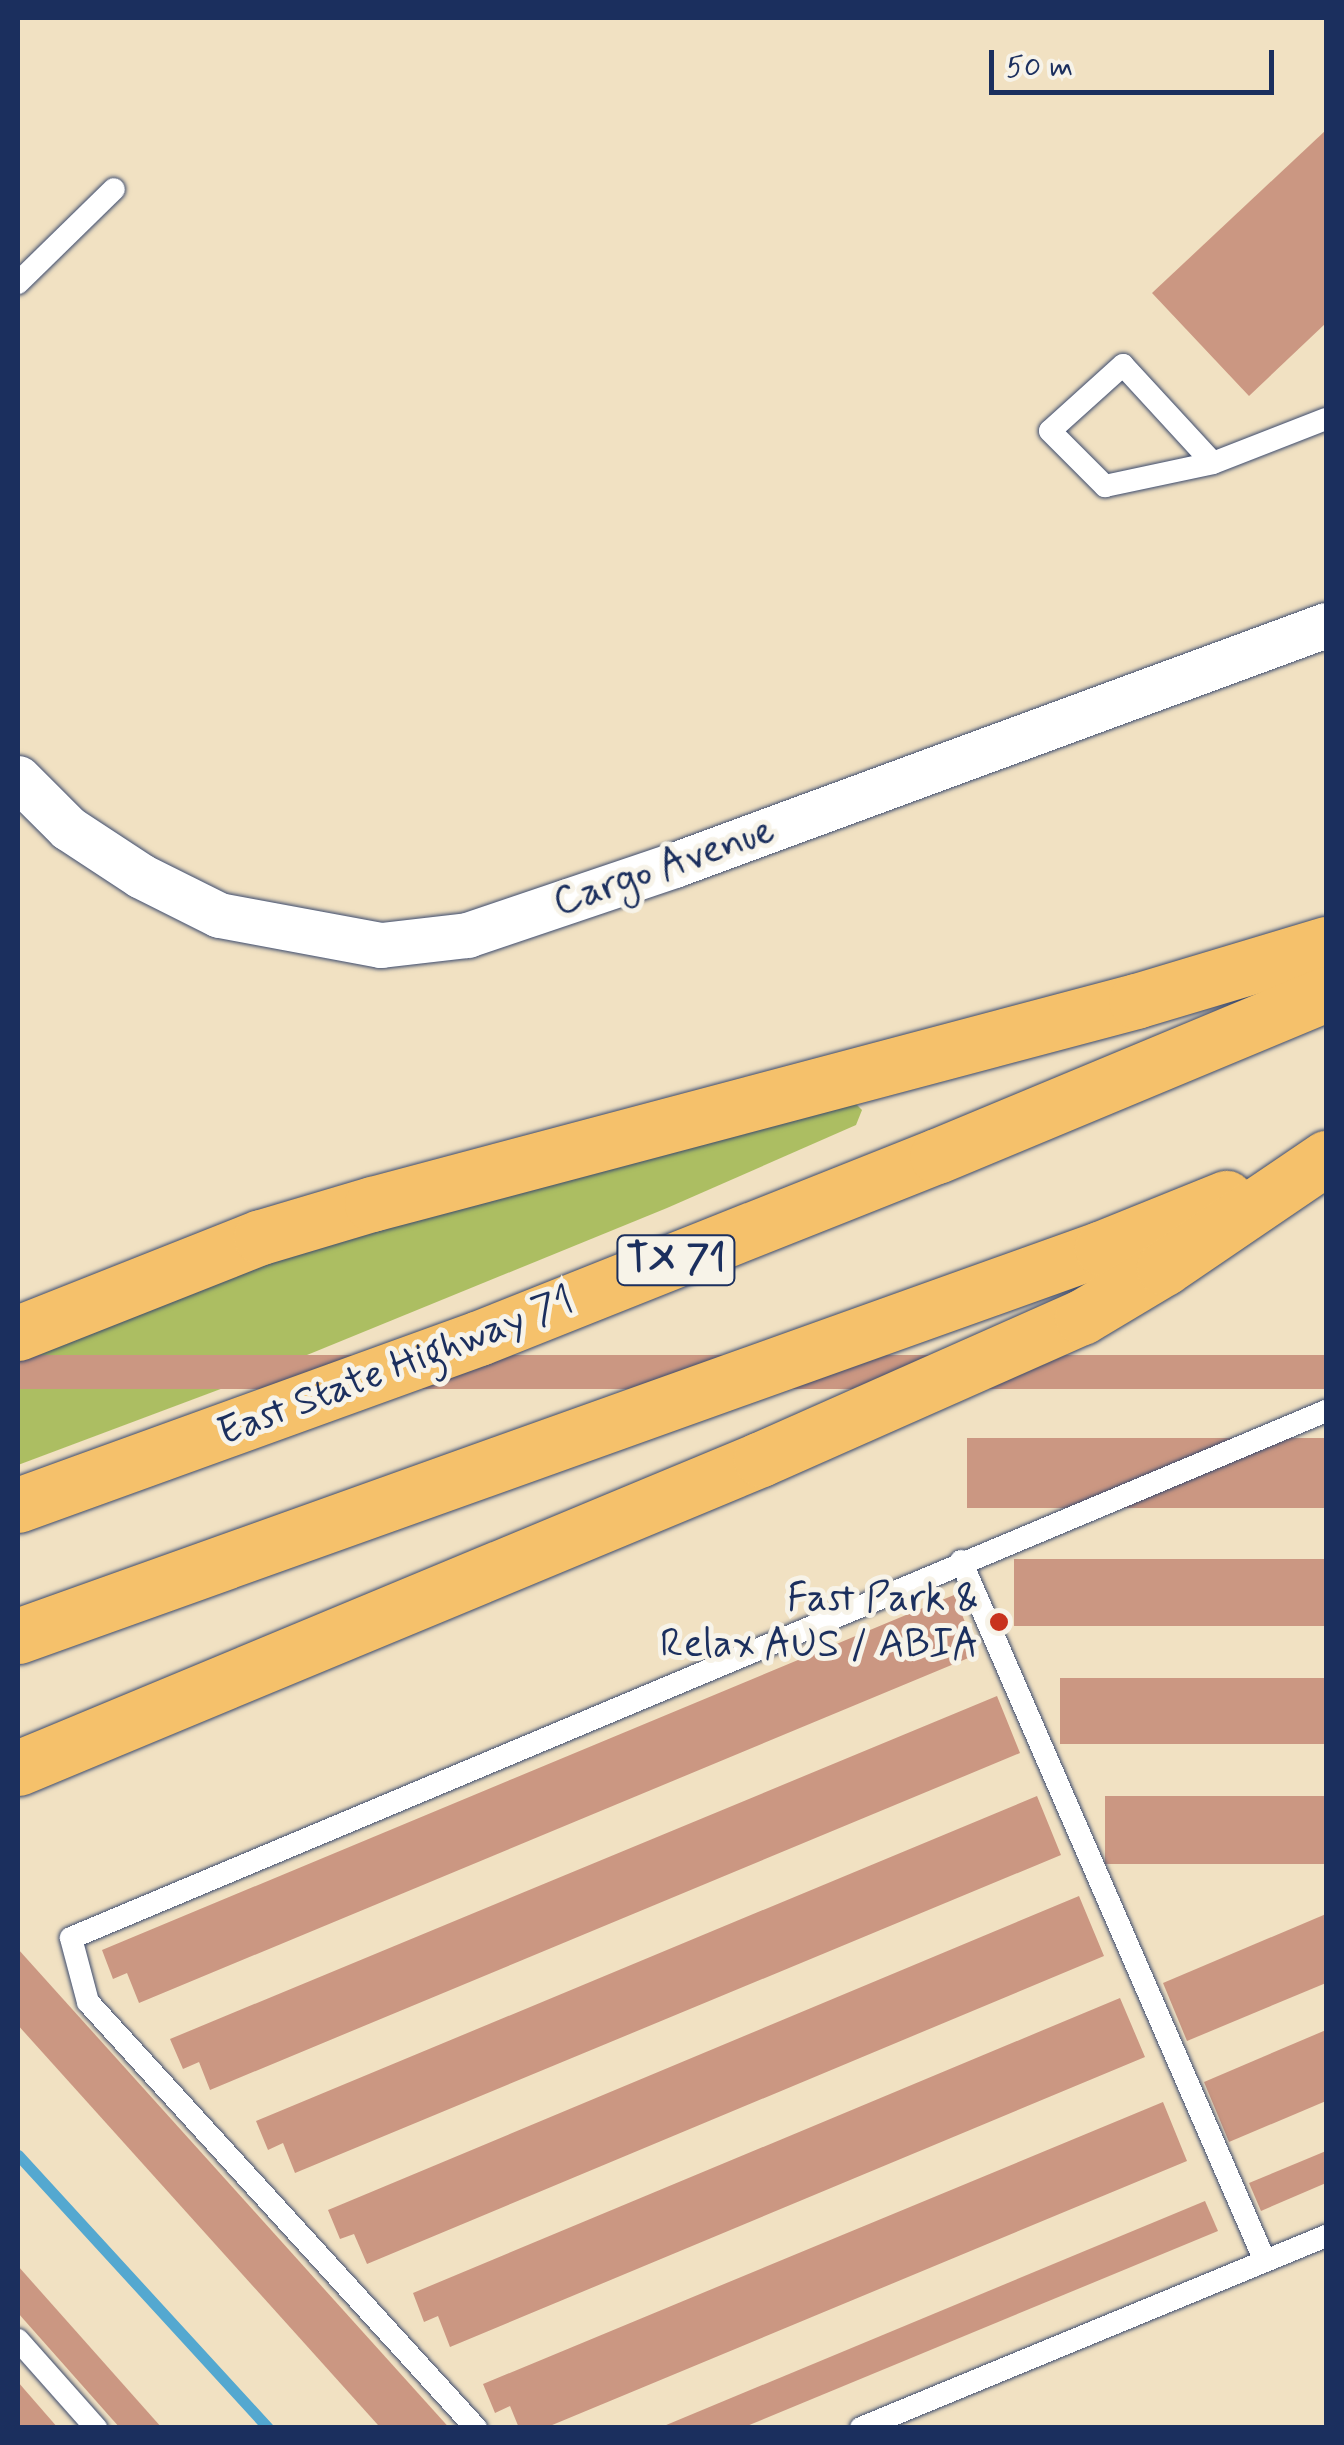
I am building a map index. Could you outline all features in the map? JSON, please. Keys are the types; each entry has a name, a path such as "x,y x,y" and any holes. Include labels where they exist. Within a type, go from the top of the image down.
{"highway":[{"path":"18,1334 244,1244 372,1204 1136,1001 1326,944"},
{"name":"East State Highway 71","path":"18,1505 479,1338 938,1156 1326,994"},
{"path":"18,1636 1102,1248 1326,1158"},
{"path":"18,1768 761,1460 1082,1317 1164,1268 1326,1158"}],"street":[{"name":"Cargo Avenue","path":"18,778 68,828 141,876 220,914 381,945 467,935 674,865 1326,625"}],"lane":[{"path":"18,283 114,189"},
{"path":"1213,463 1123,365 1050,431 1105,486 1213,463 1326,419"},
{"path":"476,2428 88,2002 71,1938 1326,1410"},
{"path":"961,1561 1264,2261"},
{"path":"861,2428 1326,2236"},
{"path":"18,2340 96,2428"}],"green space":[{"path":"856,1104 862,1110 856,1125 667,1208 263,1373 18,1465 18,1361 278,1252"}],"building":[{"path":"1326,130 1326,323 1249,396 1152,293"},
{"path":"18,1355 1326,1355 1326,1389 18,1389"},
{"path":"967,1438 1326,1438 1326,1508 967,1508"},
{"path":"1014,1559 1326,1559 1326,1626 1014,1626"},
{"path":"954,1595 978,1654 139,2003 127,1973 113,1979 102,1950"},
{"path":"1060,1678 1326,1678 1326,1744 1060,1744"},
{"path":"997,1696 1020,1753 210,2090 199,2062 183,2069 170,2039"},
{"path":"1037,1796 1061,1855 295,2173 283,2143 268,2150 256,2121"},
{"path":"1105,1796 1326,1796 1326,1864 1105,1864"},
{"path":"1079,1896 1104,1956 367,2264 354,2234 340,2239 328,2210"},
{"path":"1326,1914 1326,1983 1187,2041 1163,1983"},
{"path":"18,1949 448,2426 381,2428 18,2025"},
{"path":"1120,1998 1145,2057 450,2347 438,2316 424,2322 413,2293"},
{"path":"1326,2030 1326,2101 1229,2142 1204,2082"},
{"path":"1163,2102 1187,2161 545,2428 519,2428 510,2406 495,2413 483,2384"},
{"path":"1326,2151 1326,2183 1261,2211 1249,2183"},
{"path":"1205,2201 1218,2231 742,2428 659,2428"},
{"path":"18,2266 162,2428 120,2428 18,2313"},
{"path":"18,2382 58,2428 18,2428"}],"waterway":[{"path":"18,2155 268,2428"}],"place":[{"name":"Fast Park & Relax AUS / ABIA","path":"999,1622"}]}
